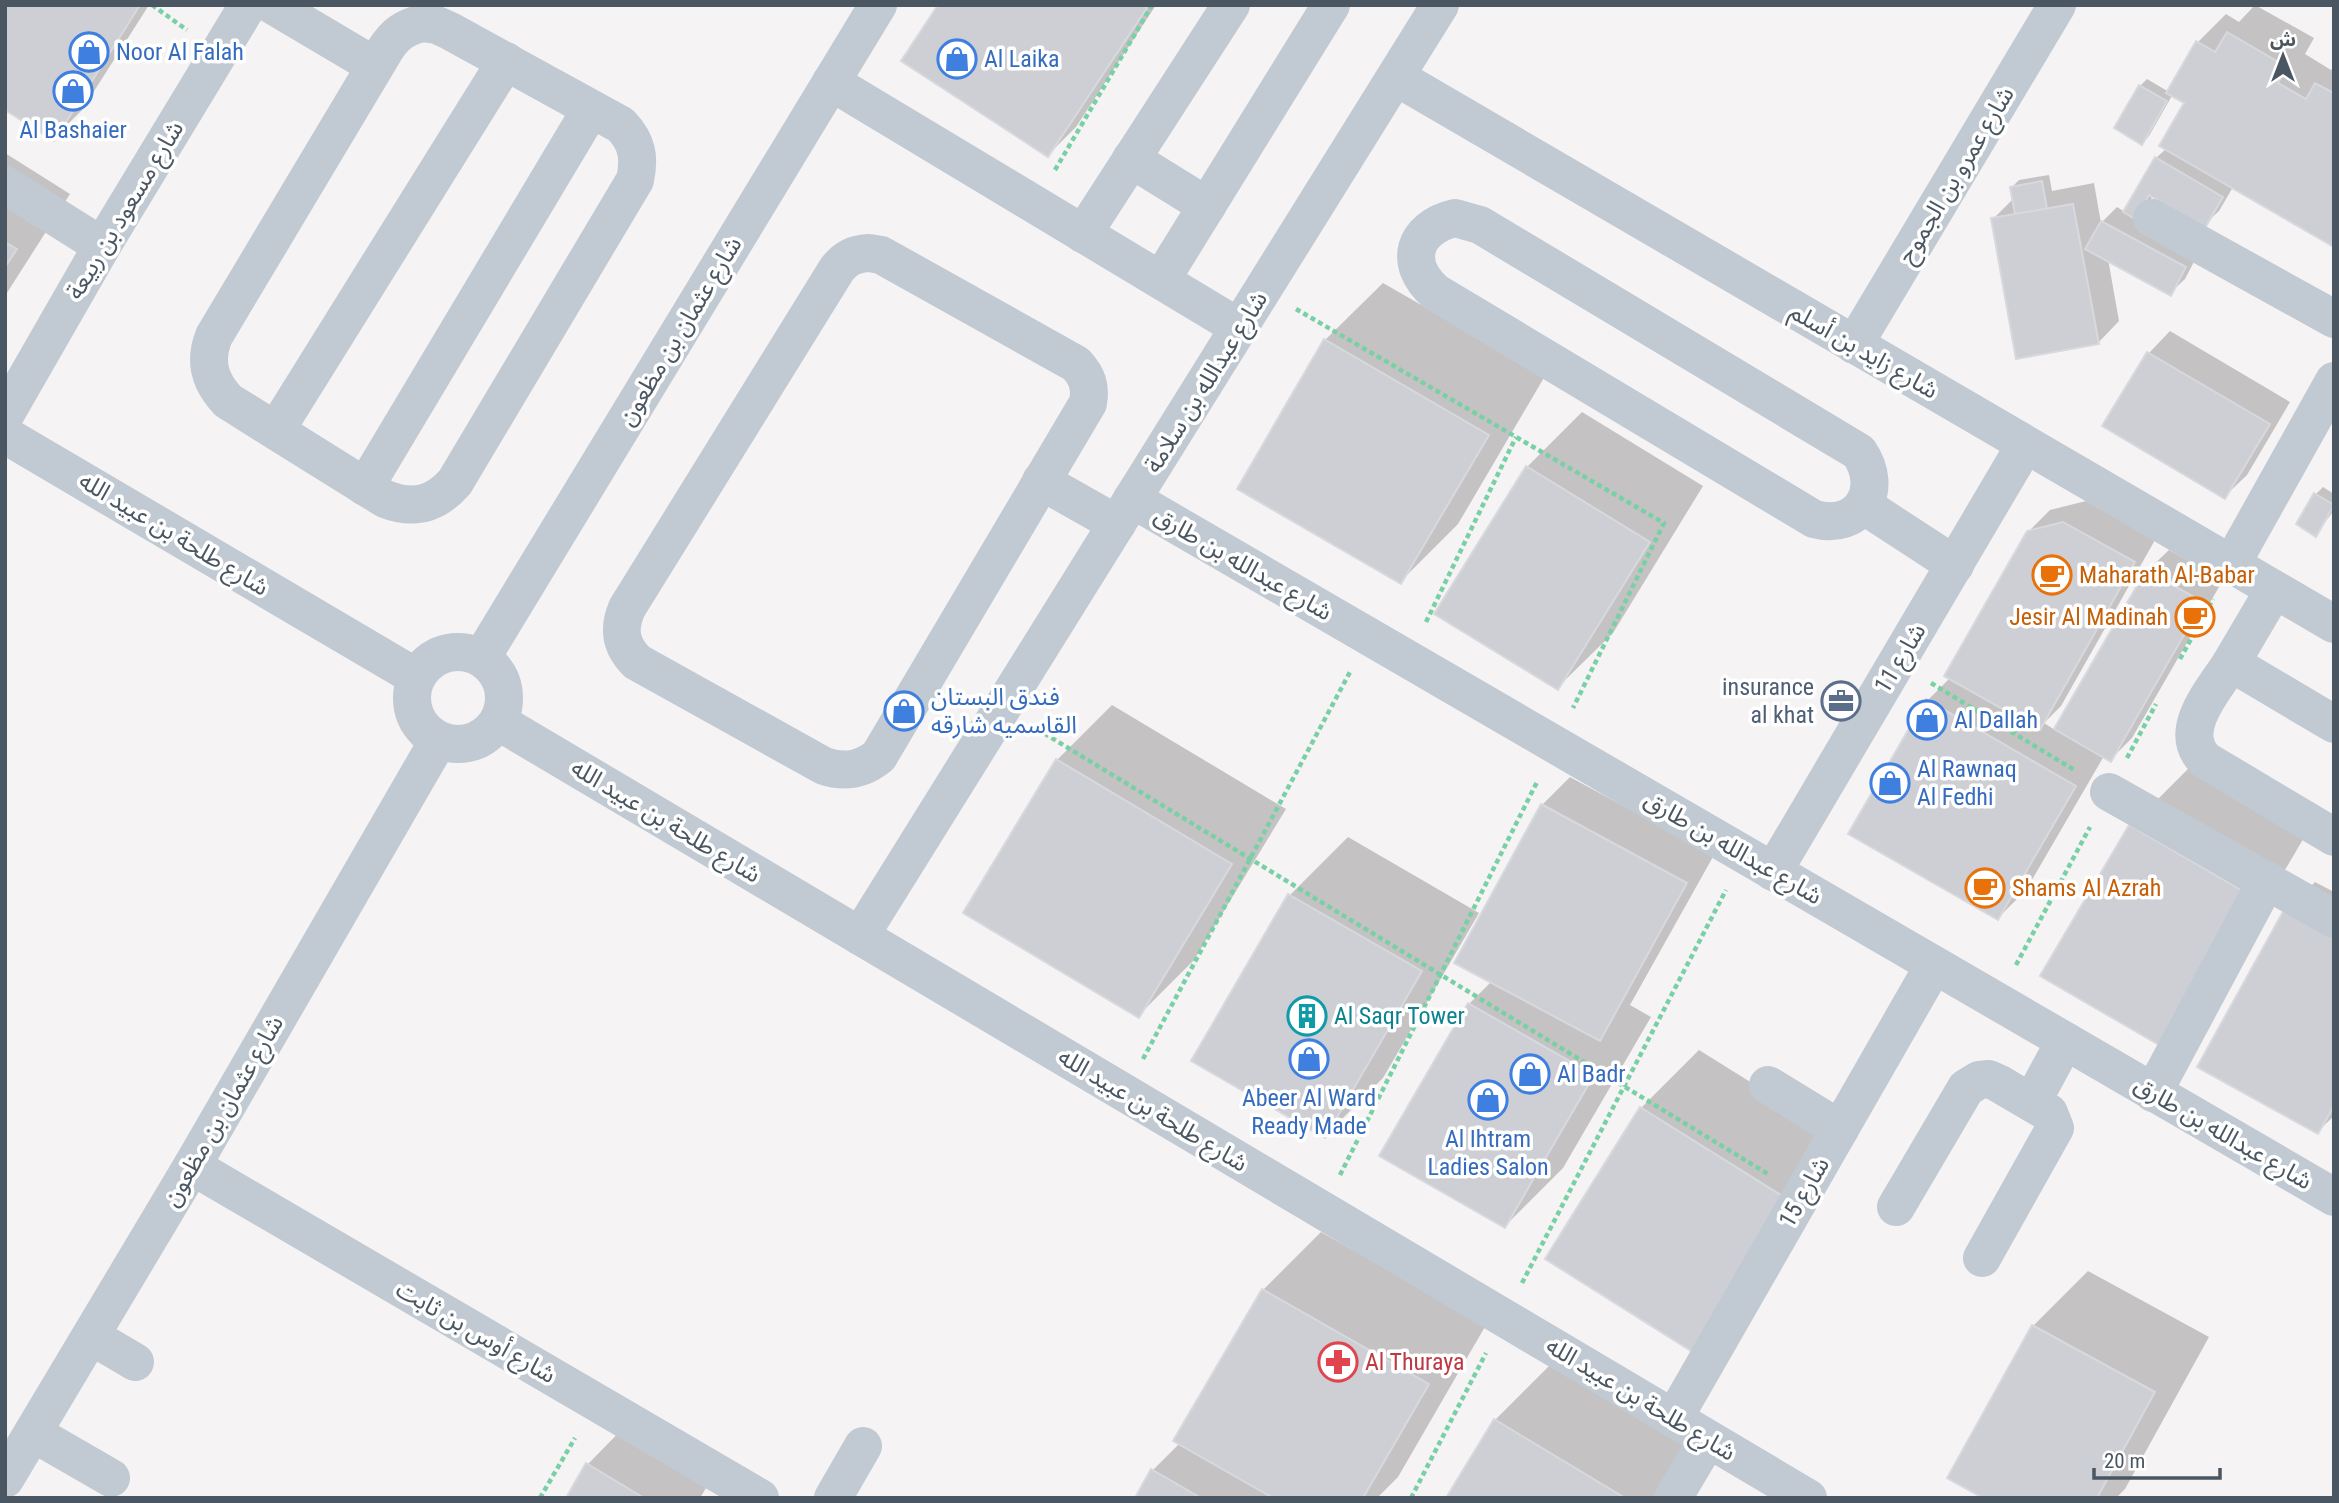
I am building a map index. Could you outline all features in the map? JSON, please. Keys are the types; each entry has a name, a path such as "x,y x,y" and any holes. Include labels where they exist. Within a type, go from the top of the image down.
{"street":[{"name":"شارع مسعود بن ربيعة","path":"5,415 102,246 248,5"},
{"path":"272,5 375,66"},
{"name":"شارع عثمان بن مظعون","path":"482,657 878,5"},
{"path":"1083,234 1231,5"},
{"path":"1161,280 1331,5"},
{"name":"شارع عبدالله بن سلامة","path":"860,936 1440,5"},
{"name":"شارع عمرو بن الجموح","path":"1854,345 2057,5"},
{"path":"422,23 437,25 506,61 621,125 637,148 639,164 635,180 455,482 436,500 410,506 397,504 365,487 228,401 211,378 208,349 394,36 407,27 422,23"},
{"path":"276,430 506,61"},
{"name":"شارع زايد بن أسلم","path":"1396,77 2334,624"},
{"path":"831,82 1240,328"},
{"path":"365,487 591,109"},
{"path":"1131,159 1207,206"},
{"path":"5,185 102,246"},
{"path":"1455,218 1480,225 1858,452 1867,464 1871,478 1863,505 1853,515 1840,521 1814,519 1436,292 1425,282 1418,269 1416,255 1420,241 1428,229 1441,221 1455,218"},
{"path":"2152,218 2334,319"},
{"path":"856,254 881,255 1076,364 1083,372 1088,382 1087,403 1041,481 879,756 859,768 835,769 824,766 637,662 628,653 623,642 622,619 626,608 837,269 845,260 856,254"},
{"path":"2231,565 2334,382"},
{"name":"شارع طلحة بن عبيد الله","path":"5,435 416,677"},
{"name":"شارع 11","path":"1759,863 1897,663 2025,445"},
{"name":"شارع عبدالله بن طارق","path":"1041,481 1124,512 1368,637 2334,1198"},
{"path":"1863,505 1955,565"},
{"path":"2274,590 2197,719 2193,730 2198,752 2205,760 2334,837"},
{"path":"457,651 482,657 496,669 504,685 505,704 499,722 483,738 461,745 438,741 419,725 411,701 416,677 433,658 457,651"},
{"path":"2231,663 2334,724"},
{"name":"شارع طلحة بن عبيد الله","path":"499,722 1808,1498"},
{"name":"شارع عثمان بن مظعون","path":"14,1459 192,1166 438,741"},
{"path":"2109,792 2334,919"},
{"path":"2153,1093 2266,880"},
{"name":"شارع 15","path":"1674,1418 1934,965"},
{"path":"2032,1102 2065,1041"},
{"path":"1896,1207 1966,1088 1972,1083 1989,1079 2032,1102 2049,1113 2055,1128 1982,1258"},
{"path":"1768,1085 1840,1129"},
{"name":"شارع أوس بن ثابت","path":"192,1166 760,1498"},
{"path":"91,1336 135,1362"},
{"path":"1673,1498 1708,1439"},
{"path":"833,1498 863,1446"},
{"path":"14,1459 111,1478"}],"path":[{"path":"1034,205 1153,5"},
{"path":"1408,660 1516,437"},
{"path":"1125,1093 1368,637"},
{"path":"1897,663 2109,792"},
{"path":"1002,708 1802,1195"},
{"path":"1411,1498 1624,1086 1759,863"},
{"path":"540,1498 596,1403"}],"building":[{"path":"5,5 140,5 54,141 5,110"},
{"path":"938,5 1143,5 1147,8 1048,157 901,61"},
{"path":"2227,32 2287,67 2278,83 2306,99 2315,83 2334,93 2334,247 2159,146 2184,103 2166,93 2196,41 2215,52"},
{"path":"2139,85 2167,101 2142,145 2114,128"},
{"path":"2155,157 2223,197 2205,228 2149,195 2135,219 2123,212"},
{"path":"2042,181 2047,209 2015,214 2010,187"},
{"path":"2073,204 2099,344 2016,359 1991,218"},
{"path":"2101,221 2186,267 2171,296 2085,249"},
{"path":"5,242 17,249 5,267"},
{"path":"1324,339 1489,435 1401,584 1237,489"},
{"path":"2147,352 2270,424 2225,499 2102,426"},
{"path":"1526,466 1650,542 1558,690 1434,614"},
{"path":"2314,493 2334,505 2316,537 2296,524"},
{"path":"2063,522 2135,562 2040,730 1944,676 2027,531"},
{"path":"2146,570 2203,602 2111,762 2054,729"},
{"path":"1926,699 2076,786 1998,920 1848,834"},
{"path":"1056,759 1232,864 1139,1018 963,913"},
{"path":"1541,804 1687,883 1600,1041 1454,963"},
{"path":"2129,825 2248,894 2159,1045 2040,976"},
{"name":"Al Saqr Tower","path":"1288,894 1422,971 1325,1138 1191,1061"},
{"path":"2285,908 2334,935 2334,1106 2318,1134 2197,1067"},
{"path":"1468,1003 1594,1075 1505,1228 1379,1156"},
{"path":"1640,1107 1792,1202 1696,1354 1545,1259"},
{"path":"1262,1289 1429,1384 1363,1498 1273,1498 1173,1441"},
{"path":"2032,1325 2155,1392 2097,1498 1983,1498 1947,1478"},
{"path":"1494,1419 1625,1498 1446,1498"},
{"path":"586,1463 644,1498 566,1498"},
{"path":"1151,1469 1201,1498 1135,1498"}],"place":[{"name":"Noor Al Falah","path":"89,52"},
{"name":"Al Laika","path":"957,59"},
{"name":"Al Bashaier","path":"73,91"},
{"name":"Maharath Al-Babar","path":"2052,575"},
{"name":"Jesir Al Madinah","path":"2195,617"},
{"name":"insurance al khat","path":"1841,701"},
{"name":"فندق البستان القاسميه شارقه","path":"904,711"},
{"name":"Al Dallah","path":"1927,720"},
{"name":"Al Rawnaq Al Fedhi","path":"1890,783"},
{"name":"Shams Al Azrah","path":"1985,888"},
{"name":"Al Saqr Tower","path":"1307,1016"},
{"name":"Abeer Al Ward Ready Made","path":"1309,1059"},
{"name":"Al Badr","path":"1530,1074"},
{"name":"Al Ihtram Ladies Salon","path":"1488,1100"},
{"name":"Al Thuraya","path":"1338,1362"}]}
